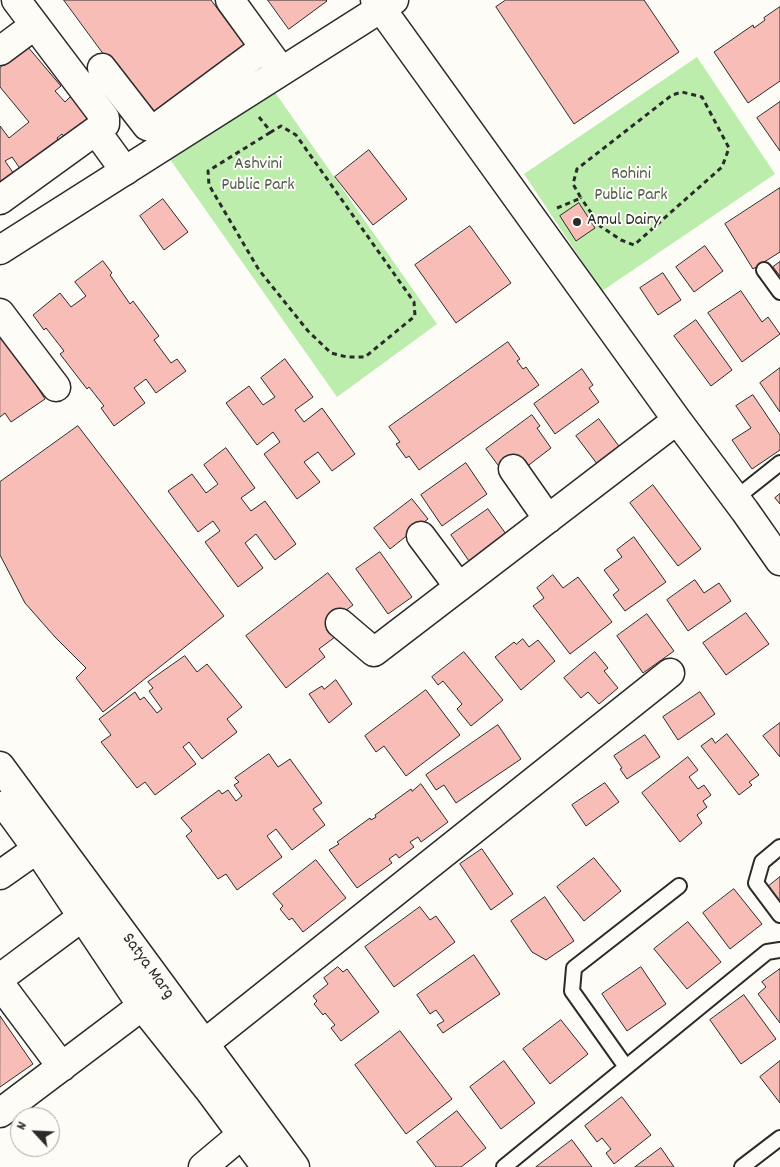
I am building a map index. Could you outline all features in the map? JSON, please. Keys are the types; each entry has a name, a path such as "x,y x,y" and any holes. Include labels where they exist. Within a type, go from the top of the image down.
{"street":[{"path":"0,200 105,124 105,118 16,0"},
{"path":"230,0 282,71"},
{"path":"102,68 147,126 156,128 189,118 282,71 383,3 536,222 780,561"},
{"path":"0,51 35,25"},
{"path":"3,241 125,171 189,118 264,48"},
{"path":"96,131 125,171"},
{"path":"0,313 56,387"},
{"path":"340,623 374,652 677,420"},
{"path":"513,469 548,519"},
{"path":"421,536 460,588"},
{"path":"204,1044 670,674"},
{"name":"Satya Marg","path":"0,766 204,1044 250,1127 266,1167"},
{"name":"Satya Marg","path":"0,798 37,849 142,1006 209,1090 295,1167"},
{"path":"0,875 37,849"},
{"path":"0,978 82,917"},
{"path":"0,984 62,1067"},
{"path":"0,1113 142,1006"},
{"path":"203,1167 250,1127"}],"lane":[{"path":"764,270 780,292"},
{"path":"736,498 780,463"},
{"path":"780,848 762,862 756,883 780,915"},
{"path":"626,1067 572,991 574,968 679,886"},
{"path":"504,1167 767,952 780,950"},
{"path":"742,1167 780,1138"}],"path":[{"path":"682,92 702,97 729,148 722,167 634,244 621,240 600,226 581,198 572,184 577,169 672,95 682,92"},
{"path":"255,111 271,132"},
{"path":"281,126 296,135 414,302 415,316 365,357 348,357 331,353 308,331 259,270 209,185 208,171 271,132 281,126"},
{"path":"536,222 549,212 581,198"}],"green space":[{"name":"Rohini Public Park","path":"697,57 775,174 602,291 524,174"},
{"name":"Ashvini Public Park","path":"272,88 437,324 337,397 167,155"}],"building":[{"path":"64,0 211,0 251,54 156,125"},
{"path":"268,0 326,0 327,1 289,29"},
{"path":"506,0 644,0 679,52 574,124 496,7"},
{"path":"780,7 780,81 748,103 714,52 753,25 754,28"},
{"path":"27,46 61,86 55,91 65,102 71,96 90,119 65,138 62,134 57,138 59,142 21,170 12,157 5,161 14,174 0,185 0,126 9,138 29,122 0,87 0,68"},
{"path":"780,102 780,151 757,118"},
{"path":"369,150 407,199 373,225 335,177"},
{"path":"780,188 780,252 753,269 725,224"},
{"path":"163,199 188,232 164,250 140,216"},
{"name":"Amul Dairy","path":"579,203 595,228 576,241 560,216"},
{"path":"470,226 511,283 456,323 415,265"},
{"path":"705,246 723,271 694,292 676,267"},
{"path":"103,261 112,273 110,275 130,304 133,301 159,336 154,340 171,363 177,359 186,371 156,393 146,379 134,388 145,403 114,426 101,408 104,406 89,387 87,389 60,354 64,351 33,315 60,293 71,307 86,296 75,282"},
{"path":"780,262 780,276 773,267"},
{"path":"663,273 681,300 658,315 640,288"},
{"path":"741,291 762,322 768,317 780,334 742,362 708,313"},
{"path":"696,320 732,370 711,386 674,336"},
{"path":"0,329 45,399 11,422 5,413 0,417"},
{"path":"508,342 520,359 517,361 523,369 526,367 539,385 419,470 409,456 406,458 396,444 400,442 389,427"},
{"path":"285,359 313,397 295,410 304,422 322,408 355,454 332,471 318,452 304,462 320,482 297,499 264,454 280,442 273,432 257,445 226,403 249,386 263,405 275,397 261,378"},
{"path":"780,368 780,412 760,383"},
{"path":"582,369 593,385 589,388 599,402 555,434 534,404"},
{"path":"753,395 780,435 780,450 752,469 732,440 751,428 736,406"},
{"path":"532,415 540,426 537,428 551,448 521,471 501,469 486,449"},
{"path":"599,419 621,449 598,465 576,436"},
{"path":"78,426 224,616 103,712 76,678 86,668 25,603 0,555 0,482"},
{"path":"226,448 255,488 241,498 251,511 265,501 296,544 275,560 256,534 245,543 263,568 238,587 205,542 220,531 213,521 198,532 168,491 192,474 206,493 218,484 204,465"},
{"path":"466,463 487,494 442,526 421,495"},
{"path":"653,485 701,549 678,566 630,503"},
{"path":"780,494 780,504 775,498"},
{"path":"412,499 428,519 390,549 374,528"},
{"path":"488,509 506,534 469,561 451,535"},
{"path":"634,537 666,582 625,611 613,595 619,590 604,570 622,557 617,550"},
{"path":"380,552 412,597 388,614 356,569"},
{"path":"328,573 353,605 326,625 335,637 319,649 325,657 286,688 246,636"},
{"path":"553,575 563,588 578,577 612,622 570,654 533,606 544,598 537,588"},
{"path":"695,580 704,593 719,583 731,601 688,631 667,600"},
{"path":"746,613 769,644 726,675 703,643"},
{"path":"647,614 674,651 643,673 617,636"},
{"path":"523,639 529,647 538,640 555,661 521,690 495,657 514,642 516,644"},
{"path":"464,652 503,700 471,726 457,709 462,704 443,681 438,685 432,677"},
{"path":"595,652 608,668 604,671 618,688 599,704 588,692 581,698 564,678"},
{"path":"185,656 197,672 207,664 242,707 227,719 237,732 202,759 189,742 183,747 196,764 155,795 145,782 137,788 101,742 111,735 99,719 135,692 140,700 144,697 157,713 162,709 149,691 153,688 148,682"},
{"path":"336,680 352,704 329,723 309,694 322,686 324,689"},
{"path":"426,690 460,735 406,776 384,746 376,752 365,736"},
{"path":"700,692 715,714 678,740 663,717"},
{"path":"780,723 780,757 763,736"},
{"path":"498,725 521,759 456,803 444,785 436,790 426,775"},
{"path":"727,734 759,775 749,782 752,785 739,795 701,746 712,738 715,743"},
{"path":"645,735 660,757 627,779 614,756"},
{"path":"269,754 278,767 290,759 322,803 313,809 325,825 292,850 276,829 267,836 282,857 237,890 226,874 218,879 186,836 192,831 181,818 219,790 222,794 228,790 236,801 242,796 234,785 239,782 235,778"},
{"path":"688,757 698,770 689,777 698,789 704,785 711,795 703,801 707,807 697,815 702,823 680,842 642,793"},
{"path":"605,783 619,802 586,826 572,805"},
{"path":"421,784 448,822 421,842 418,837 410,842 414,847 399,858 396,854 389,859 392,863 357,888 329,850 370,818 371,820 376,817 375,815"},
{"path":"482,849 513,894 491,910 460,864"},
{"path":"594,858 621,891 584,921 557,887"},
{"path":"316,860 346,898 303,932 292,918 289,920 280,909 283,906 273,894"},
{"path":"780,877 780,909 765,889"},
{"path":"734,889 762,924 730,949 703,913"},
{"path":"545,897 574,941 546,960 532,952 511,921"},
{"path":"420,907 430,920 436,916 455,942 394,987 365,947"},
{"path":"688,922 721,962 687,989 654,949"},
{"path":"474,955 500,994 443,1033 437,1025 444,1021 436,1010 430,1014 417,995"},
{"path":"338,967 343,972 347,969 379,1012 341,1041 331,1028 335,1025 314,1004 317,1001 313,996 328,984 324,978"},
{"path":"641,967 666,1004 627,1031 602,994"},
{"path":"780,969 780,1023 758,994 766,987 762,982"},
{"path":"744,995 776,1039 741,1064 710,1020"},
{"path":"0,1016 33,1064 0,1087"},
{"path":"561,1020 588,1054 550,1084 523,1049"},
{"path":"400,1031 452,1099 406,1134 355,1065"},
{"path":"504,1061 535,1103 501,1129 470,1087"},
{"path":"780,1061 780,1103 760,1077"},
{"path":"622,1097 651,1135 614,1164 606,1153 611,1149 602,1138 597,1142 585,1126"},
{"path":"457,1111 486,1148 461,1167 436,1167 417,1142"},
{"path":"572,1140 592,1167 536,1167"},
{"path":"661,1148 674,1167 635,1167"}],"place":[{"name":"Amul Dairy","path":"577,222"}]}
